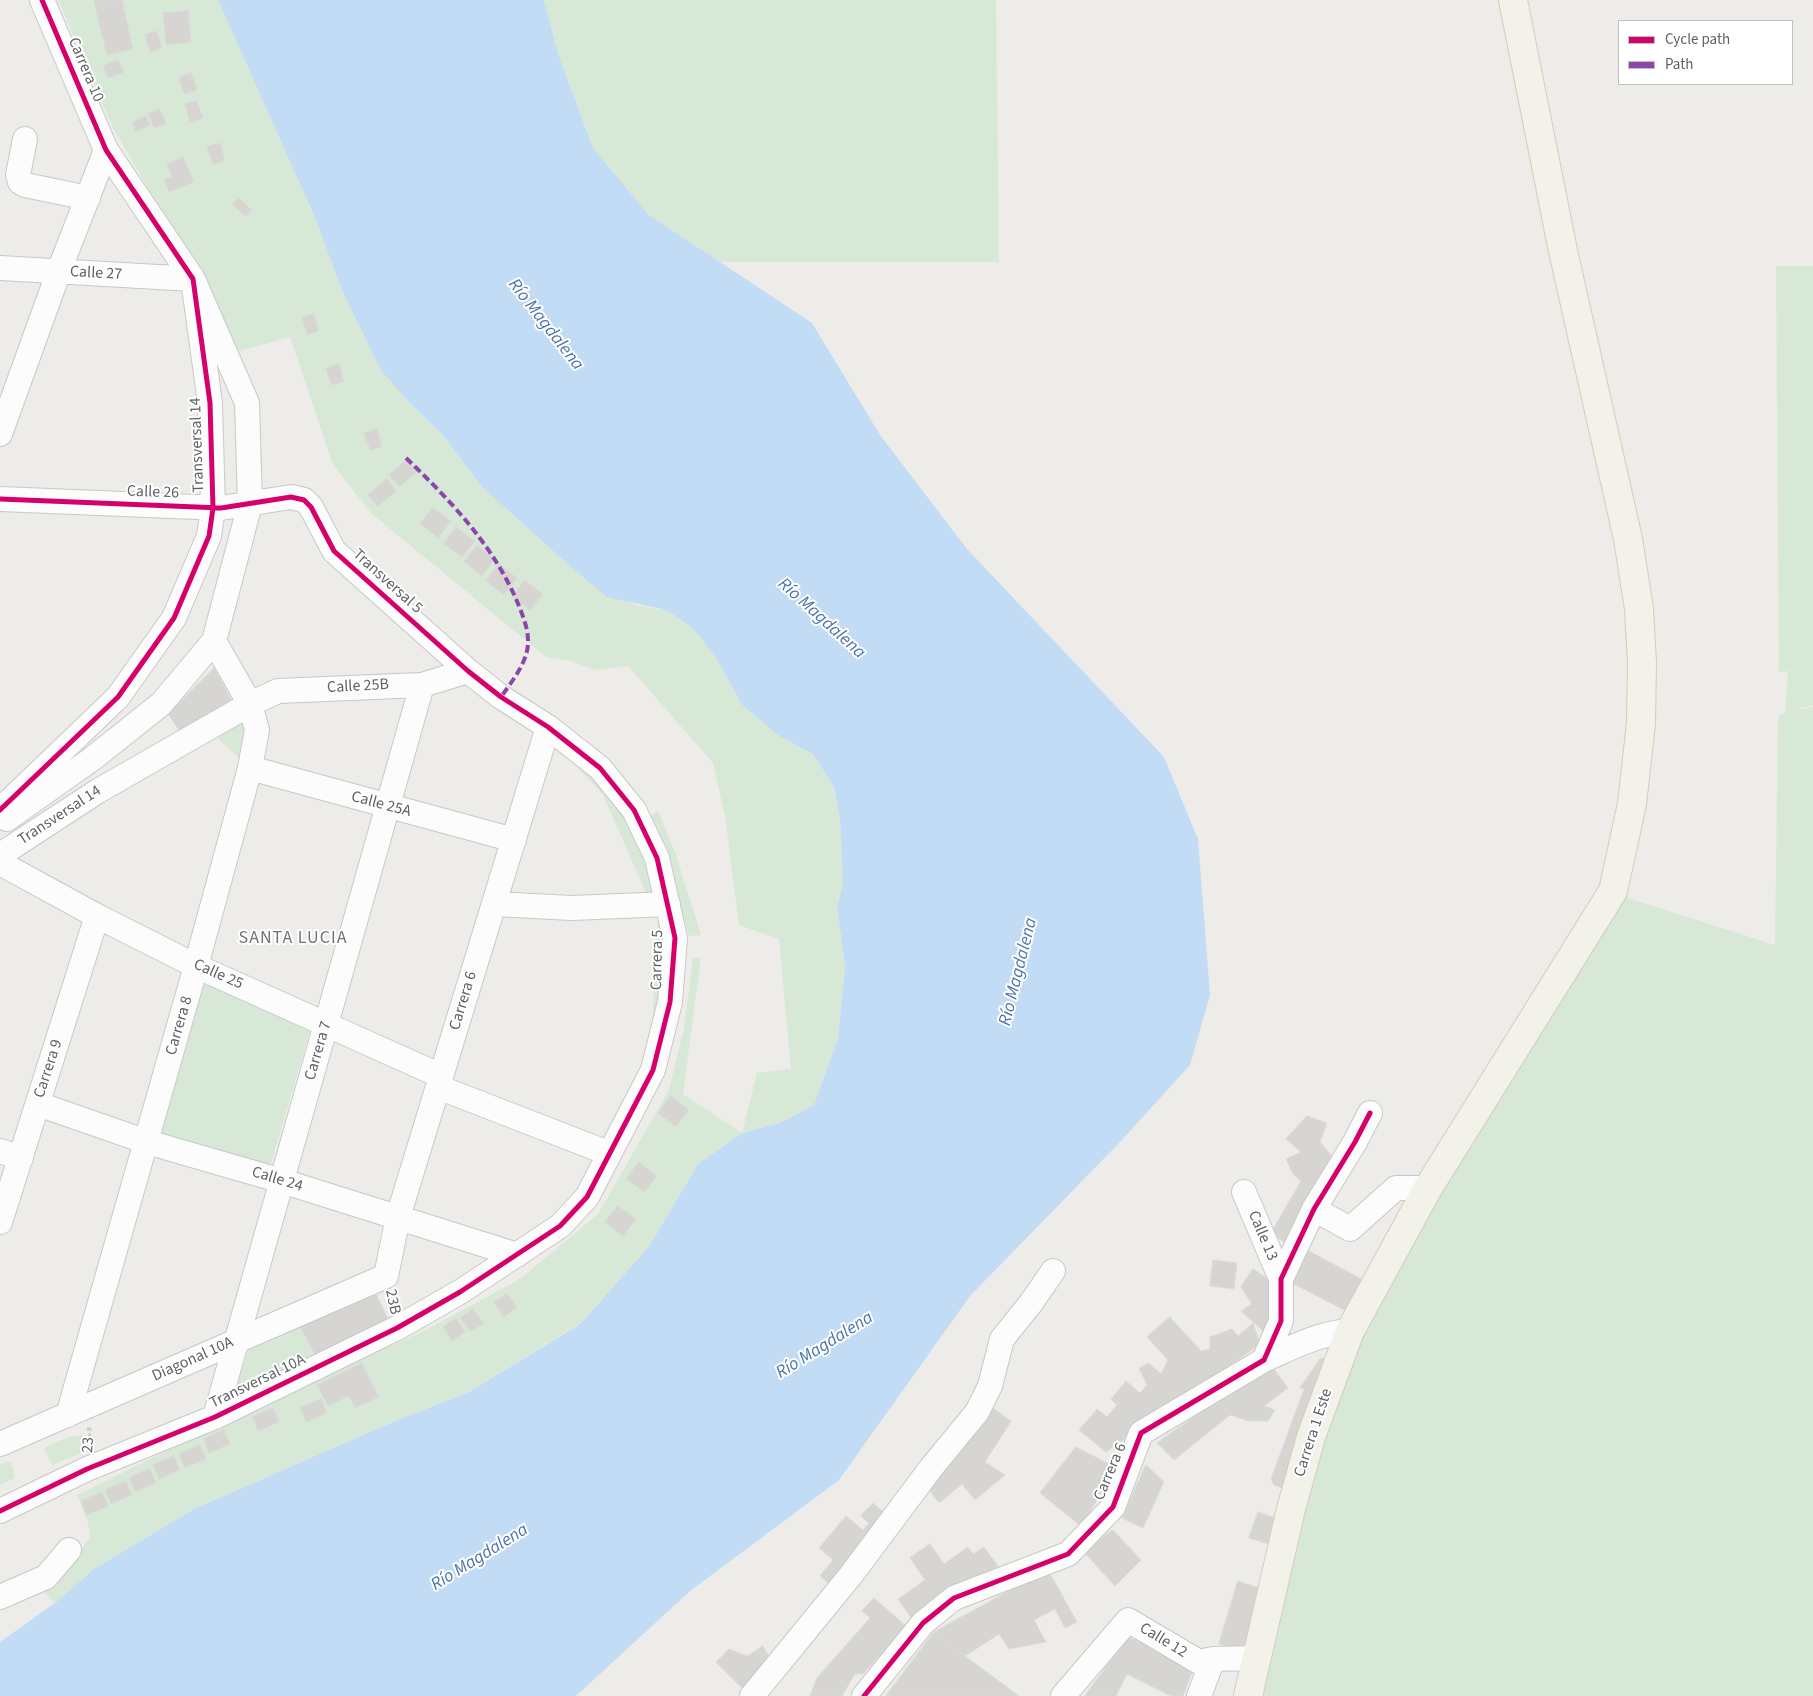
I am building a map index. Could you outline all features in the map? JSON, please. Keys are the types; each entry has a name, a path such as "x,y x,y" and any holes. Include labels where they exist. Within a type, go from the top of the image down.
{"main road":[{"name":"Carrera 1 Este","path":"1248,1696 1291,1508 1311,1437 1350,1331 1428,1188 1613,891 1632,804 1641,723 1642,663 1639,609 1628,539 1565,260 1514,0"}],"street":[{"name":"Carrera 10","path":"42,0 106,150"},
{"path":"25,139 18,175 20,182 25,186 88,198"},
{"path":"0,434 106,150"},
{"name":"Transversal 14","path":"0,810 118,698 174,618 209,536 213,508 210,403 193,279 106,150"},
{"name":"Calle 27","path":"0,268 193,279"},
{"path":"0,824 92,759 161,704 214,641 250,504 247,403 193,279"},
{"name":"Calle 26","path":"0,499 213,508 291,497 304,500"},
{"name":"Transversal 5","path":"304,500 311,507 334,551 468,671"},
{"name":"Carrera 8","path":"60,1418 147,1142 250,768 257,730 250,704 214,641"},
{"name":"Calle 25B","path":"250,704 278,691 422,684 468,671"},
{"name":"Carrera 5","path":"468,671 500,698 548,727 600,768 634,810 657,858 675,938 670,1002 653,1070 608,1153 587,1197 560,1226 518,1255"},
{"name":"Carrera 7","path":"215,1417 422,684"},
{"name":"Transversal 14","path":"0,855 98,791 250,704"},
{"name":"Carrera 6","path":"386,1276 398,1217 548,727"},
{"name":"Calle 25A","path":"250,768 387,807 514,840"},
{"name":"Calle 25","path":"0,863 97,916 196,966 327,1023 439,1082 608,1153"},
{"path":"494,904 572,908 668,904"},
{"name":"Carrera 9","path":"0,1222 10,1154 38,1104 97,916"},
{"name":"Calle 24","path":"38,1104 147,1142 282,1181 518,1255"},
{"path":"1264,1360 1280,1321 1281,1280 1314,1209 1355,1142 1370,1113"},
{"path":"1314,1209 1350,1229 1396,1188 1428,1188"},
{"name":"Calle 13","path":"1244,1192 1281,1280"},
{"name":"Transversal 10A","path":"0,1511 87,1469 215,1417 397,1328 518,1255"},
{"path":"752,1696 851,1574 931,1468 977,1412 990,1386 1002,1339 1031,1303 1053,1271"},
{"name":"Diagonal 10A","path":"0,1444 386,1276"},
{"name":"Carrera 6","path":"864,1696 923,1623 954,1598 1068,1554 1112,1507 1140,1434 1264,1360 1313,1339 1336,1332 1350,1331"},
{"path":"5,1600 46,1577 69,1550"},
{"name":"Calle 12","path":"1063,1696 1128,1620 1199,1662 1258,1658"},
{"path":"1199,1696 1214,1660"}],"green space":[{"path":"58,0 218,0 316,220 341,288 408,401 442,434 482,487 571,567 635,605 666,610 693,628 718,661 742,705 779,736 813,754 834,787 840,819 843,885 837,909 845,966 838,1038 814,1105 780,1123 742,1133 757,1073 791,1069 779,939 739,925 725,816 713,763 628,666 595,670 571,661 546,657 372,514 333,465 290,337 239,351 209,293 113,128"},
{"path":"544,0 996,0 999,262 719,262 649,215 593,148 558,54"},
{"path":"1776,266 1813,266 1813,705 1794,710 1813,707 1813,1696 1248,1696 1332,1380 1613,891 1631,899 1775,945 1778,717 1785,712 1788,671 1779,672"},
{"path":"239,716 251,733 242,761 211,732"},
{"path":"558,740 597,773 628,817 665,902 651,904 603,795 572,762 553,749"},
{"path":"658,811 675,852 701,935 689,936 663,844 648,818"},
{"path":"672,918 650,1064 658,920"},
{"path":"693,958 701,958 683,1094 742,1133 698,1164 650,1245 580,1323 469,1392 395,1421 194,1509 94,1569 55,1603 41,1589 55,1582 90,1538 87,1519 77,1495 225,1422 426,1330 520,1279 598,1214 669,1090 684,1028"},
{"path":"200,982 312,1024 270,1167 156,1132"},
{"path":"299,1324 319,1363 224,1409 250,1348"},
{"path":"82,1435 91,1442 89,1450 52,1465 44,1448 69,1437"},
{"path":"11,1461 15,1478 0,1485 0,1464"}],"water":[{"name":"Río Magdalena","path":"218,0 544,0 558,54 593,148 649,215 812,323 880,435 967,549 1164,757 1198,839 1210,995 1190,1065 1121,1141 970,1296 839,1480 690,1591 576,1696 0,1696 0,1642 55,1603 94,1569 194,1509 395,1421 469,1392 580,1324 650,1245 698,1164 742,1133 780,1123 814,1105 838,1038 845,966 837,908 843,884 840,819 834,787 813,754 779,736 742,705 718,661 693,628 666,610 607,597 482,487 442,434 408,401 381,370 341,288 316,220"}],"building":[{"path":"94,0 122,0 133,49 107,55"},
{"path":"188,11 191,42 166,45 163,13"},
{"path":"157,31 162,48 150,52 145,35"},
{"path":"118,60 124,72 108,78 103,66"},
{"path":"191,73 197,90 184,94 179,77"},
{"path":"197,101 203,118 190,122 185,104"},
{"path":"160,109 166,124 154,128 148,114"},
{"path":"146,116 150,125 136,132 132,122"},
{"path":"220,143 225,161 213,164 207,147"},
{"path":"183,157 194,182 169,192 164,180 172,177 167,164"},
{"path":"239,198 252,210 246,216 233,205"},
{"path":"314,314 319,331 307,335 302,317"},
{"path":"339,364 344,382 331,385 326,368"},
{"path":"377,429 382,447 370,450 364,433"},
{"path":"407,460 417,472 399,487 389,475"},
{"path":"387,479 397,491 378,506 368,495"},
{"path":"433,508 451,521 438,538 420,524"},
{"path":"456,527 475,541 462,557 444,544"},
{"path":"477,545 495,559 482,576 464,562"},
{"path":"499,564 517,578 504,595 486,581"},
{"path":"525,580 543,594 530,610 512,597"},
{"path":"214,668 232,701 181,733 168,714"},
{"path":"671,1096 689,1110 676,1127 658,1113"},
{"path":"1307,1116 1327,1123 1320,1142 1335,1160 1285,1243 1271,1233 1301,1181 1293,1174 1286,1159 1301,1152 1286,1139"},
{"path":"639,1162 657,1176 644,1192 626,1179"},
{"path":"618,1206 636,1219 623,1236 605,1222"},
{"path":"1307,1250 1365,1281 1348,1312 1290,1282"},
{"path":"1213,1260 1237,1263 1234,1289 1210,1286"},
{"path":"1253,1269 1274,1283 1274,1312 1265,1333 1241,1311 1252,1304 1241,1287"},
{"path":"373,1288 392,1327 319,1363 299,1324"},
{"path":"507,1294 517,1307 504,1317 494,1303"},
{"path":"473,1309 484,1323 471,1332 460,1318"},
{"path":"1170,1317 1201,1351 1210,1349 1210,1337 1232,1329 1238,1336 1253,1323 1260,1344 1106,1452 1079,1430 1097,1409 1107,1417 1117,1405 1111,1399 1126,1381 1140,1393 1147,1385 1139,1368 1149,1363 1161,1374 1168,1360 1147,1337"},
{"path":"456,1318 465,1332 452,1341 443,1327"},
{"path":"1321,1358 1334,1361 1287,1490 1274,1485 1271,1479 1304,1389 1300,1388"},
{"path":"362,1363 379,1397 355,1408 349,1396 328,1406 317,1385"},
{"path":"1270,1364 1288,1388 1264,1406 1275,1410 1268,1421 1249,1421 1230,1415 1174,1460 1157,1443"},
{"path":"321,1399 327,1413 306,1422 300,1408"},
{"path":"989,1405 1011,1421 985,1462 1005,1475 975,1500 962,1484 939,1503 926,1486"},
{"path":"273,1408 279,1422 258,1431 252,1417"},
{"path":"224,1430 230,1444 209,1453 204,1439"},
{"path":"200,1445 206,1459 185,1468 179,1454"},
{"path":"1076,1447 1115,1467 1082,1527 1040,1493"},
{"path":"174,1456 180,1470 159,1479 153,1465"},
{"path":"1146,1465 1164,1482 1143,1528 1122,1518"},
{"path":"150,1469 156,1483 135,1492 129,1478"},
{"path":"126,1481 132,1495 111,1504 105,1490"},
{"path":"102,1492 108,1506 87,1515 81,1501"},
{"path":"873,1503 888,1516 829,1584 820,1576 833,1560 819,1548 846,1516 863,1530 869,1523 861,1516"},
{"path":"1258,1512 1284,1521 1275,1546 1249,1538"},
{"path":"1113,1530 1141,1560 1115,1586 1083,1551"},
{"path":"930,1544 944,1564 968,1547 973,1554 984,1547 998,1566 915,1623 898,1599 925,1580 910,1558"},
{"path":"1048,1570 1077,1622 1065,1628 1055,1609 1034,1620 1046,1642 1009,1649 999,1634 965,1656 934,1632"},
{"path":"1238,1581 1265,1590 1246,1652 1219,1644"},
{"path":"874,1598 906,1626 863,1674 855,1674 842,1696 810,1696 817,1678 870,1618 862,1611"},
{"path":"934,1632 965,1656 1019,1696 886,1696"},
{"path":"1128,1637 1194,1667 1183,1696 1171,1696 1127,1674 1116,1696 1085,1696"},
{"path":"763,1646 772,1662 743,1689 716,1662 729,1649 747,1656"}],"marked path":[{"path":"406,458 455,508 485,545 509,584 524,618 528,640 526,656 501,697"}],"cycle path":[{"path":"0,810 118,697 174,618 209,536 213,508 210,403 193,279 106,150 42,0"},
{"name":"23","path":"0,499 221,508 291,497 304,500 311,507 334,551 468,671 501,697 548,727 600,768 634,810 657,858 675,938 670,1002 653,1070 587,1197 560,1226 460,1292 397,1328 215,1417 87,1469 0,1511"},
{"path":"864,1696 923,1623 954,1598 1068,1554 1113,1507 1141,1433 1264,1360 1281,1321 1281,1279 1314,1209 1355,1142 1370,1113"}],"district":[{"name":"SANTA LUCIA","path":"293,939"}]}
